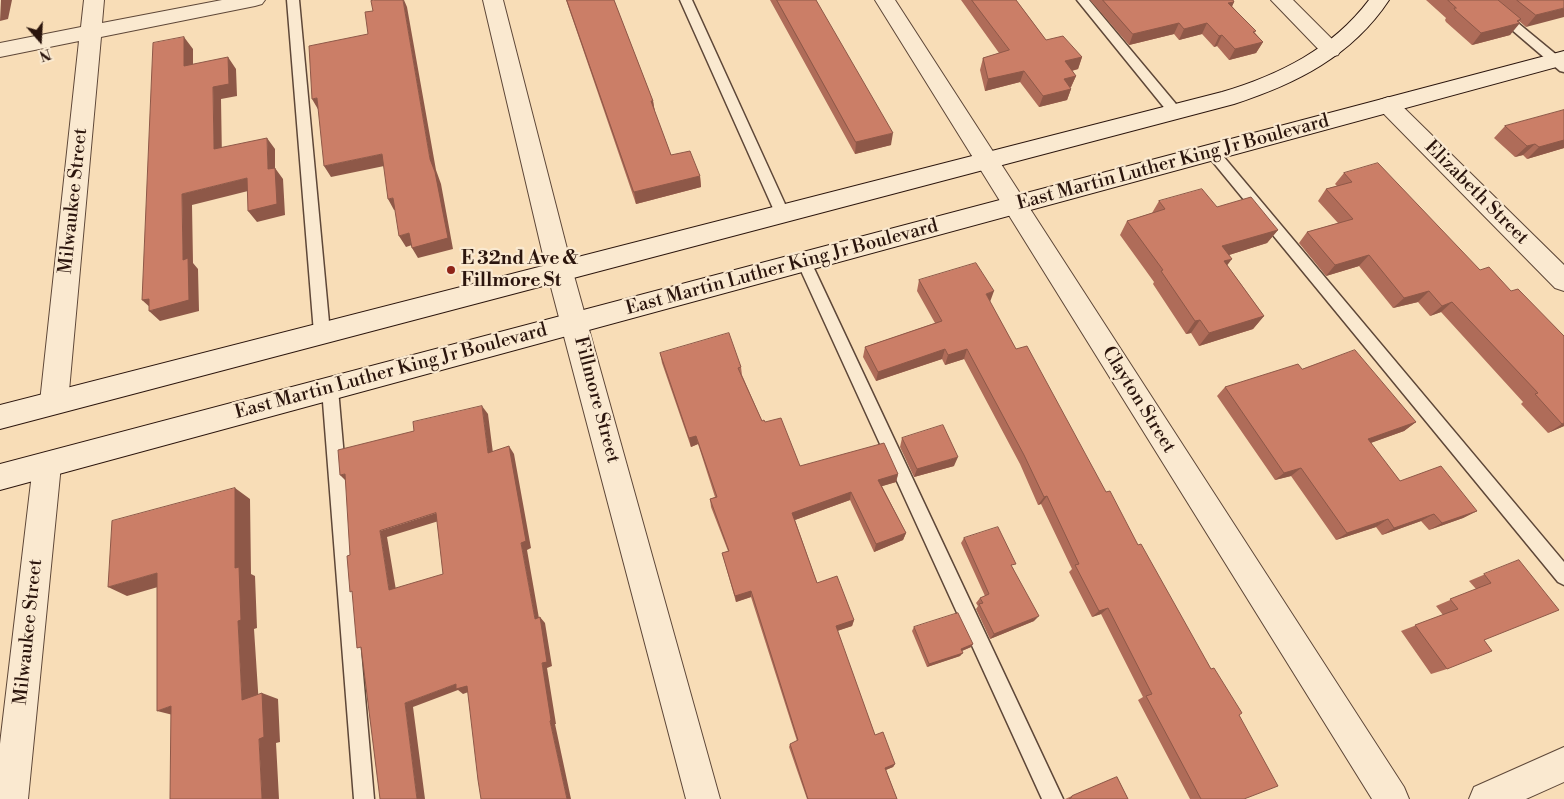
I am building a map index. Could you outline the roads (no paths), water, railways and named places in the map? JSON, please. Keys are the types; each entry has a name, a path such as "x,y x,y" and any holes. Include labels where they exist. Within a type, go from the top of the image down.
{"street":[{"name":"Milwaukee Street","path":"54,402 94,0"},
{"path":"0,50 255,0"},
{"name":"Fillmore Street","path":"493,0 560,272 703,799"},
{"name":"Clayton Street","path":"885,0 1392,799"},
{"path":"1281,0 1331,50"},
{"path":"0,416 988,162 1176,113 1254,90 1289,75 1331,50 1358,29 1379,0"},
{"name":"East Martin Luther King Jr Boulevard","path":"0,477 1388,105 1561,62"},
{"name":"Elizabeth Street","path":"1388,105 1564,281"},
{"name":"Milwaukee Street","path":"11,799 47,465"},
{"path":"1486,799 1564,764"}],"lane":[{"path":"293,0 322,333"},
{"path":"686,0 783,215"},
{"path":"1083,0 1176,113"},
{"path":"1483,0 1561,62"},
{"path":"1213,153 1564,576"},
{"path":"804,262 1053,799"},
{"path":"330,389 364,799"}],"place":[{"name":"E 32nd Ave & Fillmore St","path":"451,270"}]}
